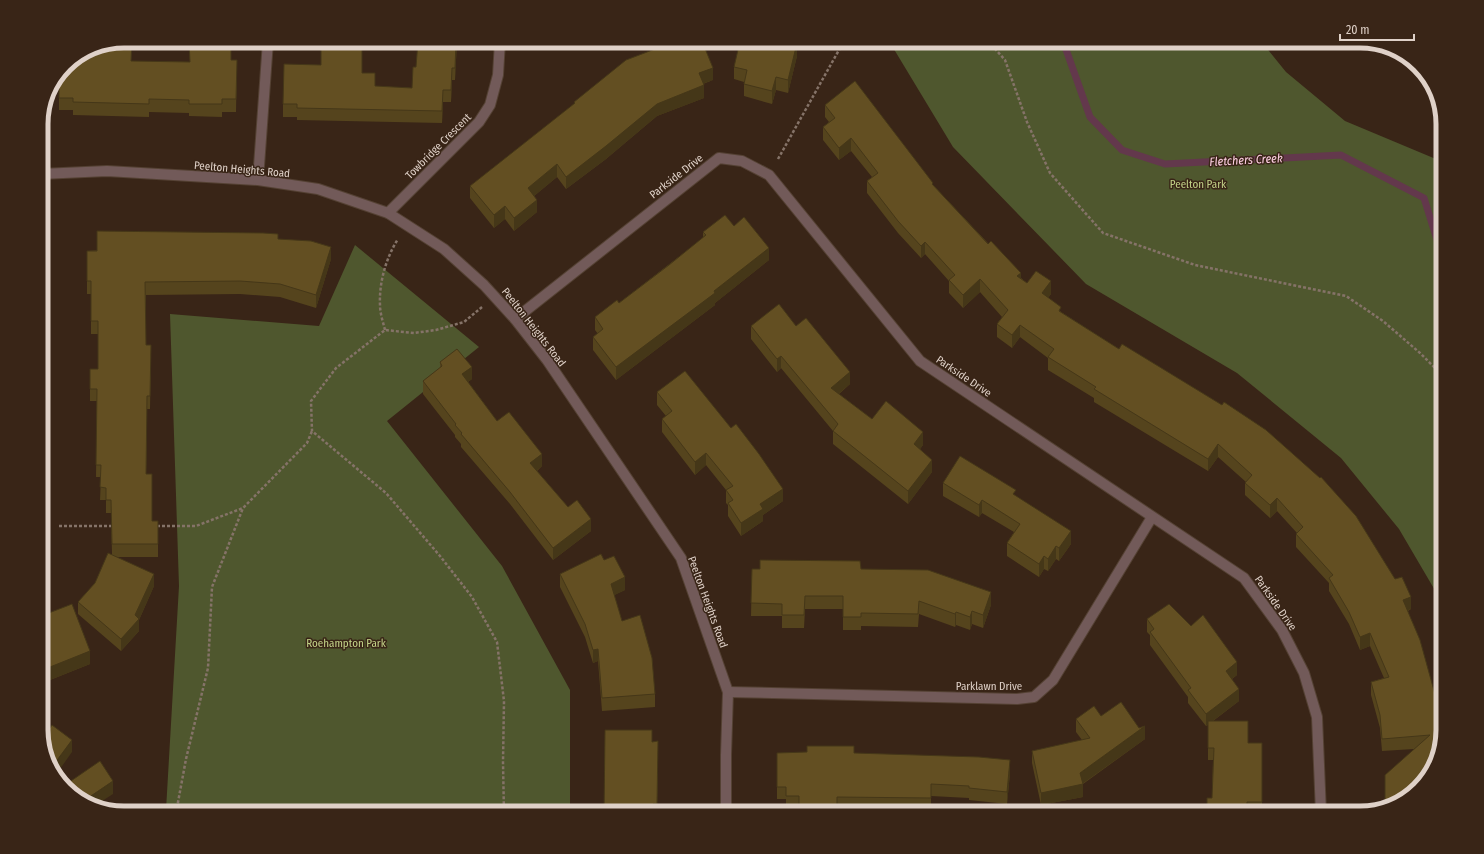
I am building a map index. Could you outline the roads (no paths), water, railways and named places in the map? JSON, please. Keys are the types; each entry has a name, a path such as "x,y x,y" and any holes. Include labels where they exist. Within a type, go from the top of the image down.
{"street":[{"path":"258,180 267,48"},
{"name":"Towbridge Crescent","path":"388,212 479,122 490,105 498,75 500,48"},
{"name":"Parkside Drive","path":"515,320 719,158 742,161 769,175 920,361 1244,578 1282,630 1304,673 1317,717 1321,806"},
{"name":"Peelton Heights Road","path":"48,174 107,171 258,180 318,189 388,212 444,249 494,296 546,360 681,558 728,692 726,806"},
{"name":"Parklawn Drive","path":"728,692 1016,699 1034,697 1053,680 1152,517"}],"waterway":[{"name":"Fletchers Creek","path":"1065,48 1090,117 1122,150 1165,164 1341,155 1424,198 1436,237"}],"park label":[{"name":"Peelton Park","path":"1198,184"},
{"name":"Roehampton Park","path":"346,643"}]}
